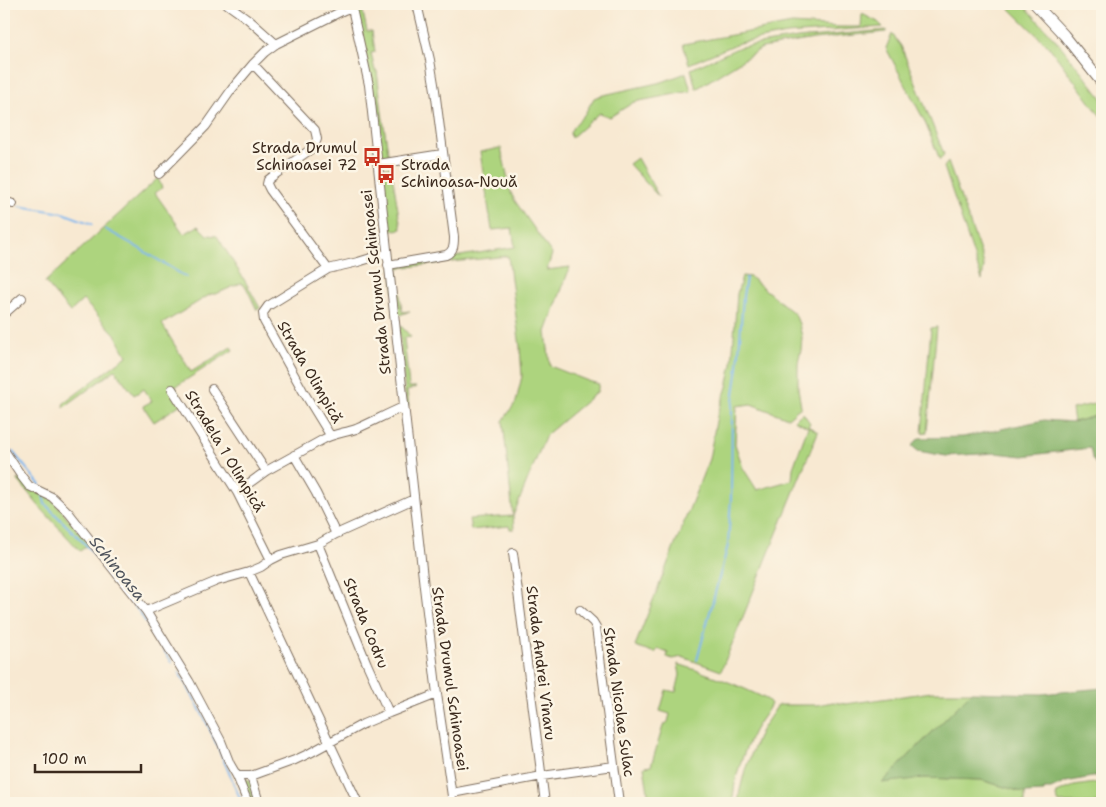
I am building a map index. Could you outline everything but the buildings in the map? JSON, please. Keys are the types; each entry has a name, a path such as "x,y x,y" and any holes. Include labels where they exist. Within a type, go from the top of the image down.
{"main road":[{"path":"1035,4 1064,35 1102,83"}],"street":[{"path":"227,4 248,19 276,44"},
{"path":"388,265 446,255 452,251 454,246 435,90 417,4"},
{"path":"159,174 206,126 232,89 253,64 276,44 352,5"},
{"name":"Strada Drumul Schinoasei","path":"352,5 369,85 403,407 437,694 453,803"},
{"path":"253,64 314,130 317,139 314,146 268,180 267,184 328,269"},
{"path":"378,164 442,154"},
{"path":"4,201 12,204"},
{"name":"Strada Olimpică","path":"330,435 303,390 263,313 268,306 328,269 386,253"},
{"path":"4,314 22,298"},
{"name":"Stradela 1 Olimpică","path":"172,388 236,492 271,560"},
{"path":"212,389 266,471"},
{"path":"236,492 266,471 330,435 357,428 403,407"},
{"path":"4,450 29,486 52,497 69,513 146,610 189,681 237,776 248,803"},
{"path":"294,455 336,534"},
{"path":"146,610 217,582 249,572 271,560 318,544 414,499"},
{"name":"Strada Codru","path":"318,544 389,713"},
{"name":"Strada Andrei Vînaru","path":"513,553 545,803"},
{"path":"249,572 358,803"},
{"name":"Strada Nicolae Sulac","path":"580,610 596,627 619,803"},
{"path":"237,776 251,776 295,760 363,724 437,694"},
{"path":"452,793 542,776 614,766"},
{"path":"251,776 259,803"}],"green space":[{"path":"355,4 361,4 367,31 372,31 375,52 371,53 375,71 377,71 389,158 385,159 381,156 373,99"},
{"path":"1005,4 1023,4 1061,46 1102,98 1102,118 1050,48"},
{"path":"862,14 878,22 883,27 786,34 739,43 689,64 683,44 792,24 861,27"},
{"path":"886,30 886,32 814,39 762,48 696,89 691,69 740,47 798,38"},
{"path":"892,34 901,46 944,154 940,160 925,122 886,48"},
{"path":"686,73 691,91 634,102 610,117 599,113 571,138 570,133 573,127 584,115 594,98 662,82"},
{"path":"501,148 511,193 552,254 547,270 570,267 546,332 550,366 599,384 597,392 546,435 513,516 503,421 516,402 522,376 508,256 397,268 402,312 410,311 400,315 396,312 392,269 393,267 515,247 512,228 492,230 480,152"},
{"path":"637,158 659,197 629,164"},
{"path":"948,162 982,257 984,266 982,280 944,167"},
{"path":"391,167 401,229 388,231 382,168"},
{"path":"158,178 162,188 155,193 184,234 198,226 207,235 217,236 260,308 257,310 246,287 241,283 216,294 211,294 162,324 191,372 231,347 233,350 175,387 184,402 154,422 143,406 152,401 144,389 134,395 115,370 64,407 63,404 127,356 115,334 83,300 70,312 45,282"},
{"path":"742,276 750,277 795,314 802,337 798,363 798,388 801,407 788,418 751,404 737,406 735,444 743,468 757,490 792,480 793,468 808,427 794,420 803,413 810,423 808,426 818,432 721,671 682,657 673,659 667,657 668,653 658,649 655,653 635,646 709,459 717,416 727,387 732,364 737,294"},
{"path":"399,327 402,327 411,337 404,338 409,387 416,387 407,391 409,406 406,405"},
{"path":"937,327 927,432 922,433 931,328"},
{"path":"1102,402 1102,414 1074,422 1072,409"},
{"path":"1102,414 1102,474 1092,458 1090,448 1023,456 996,453 946,456 918,451 912,446 919,438 963,437 1044,420 1074,422"},
{"path":"17,479 52,499 90,544 80,551"},
{"path":"513,516 514,529 510,529 509,526 471,530 469,519"},
{"path":"678,664 735,685 768,700 771,704 754,731 743,757 737,775 733,803 645,803 648,792 644,767 651,766 663,726 668,722 670,714 660,711 666,690 676,692 680,675"},
{"path":"1102,688 1102,775 1066,782 1051,789 1044,789 1044,792 1025,793 981,780 924,778 882,783 972,692 1041,694"},
{"path":"932,692 972,692 883,782 924,778 981,780 1025,793 1025,803 739,803 739,794 745,770 760,732 778,705 817,705 833,702 846,704"},
{"path":"247,779 250,781 256,803 251,803 244,781"},
{"path":"1102,782 1102,803 1059,803 1056,797 1057,793 1074,786"}],"waterway":[{"path":"19,206 63,213 92,224"},
{"path":"105,229 186,277"},
{"path":"697,660 728,545 731,498 732,408 738,367 746,278"},
{"name":"Schinoasa","path":"13,452 40,485"},
{"name":"Schinoasa","path":"43,495 45,504 89,548 140,613 172,663"},
{"name":"Schinoasa","path":"179,673 221,753 242,803"}],"place":[{"name":"Strada Drumul Schinoasei 72","path":"372,157"},
{"name":"Strada Schinoasa-Nouă","path":"386,174"}]}
